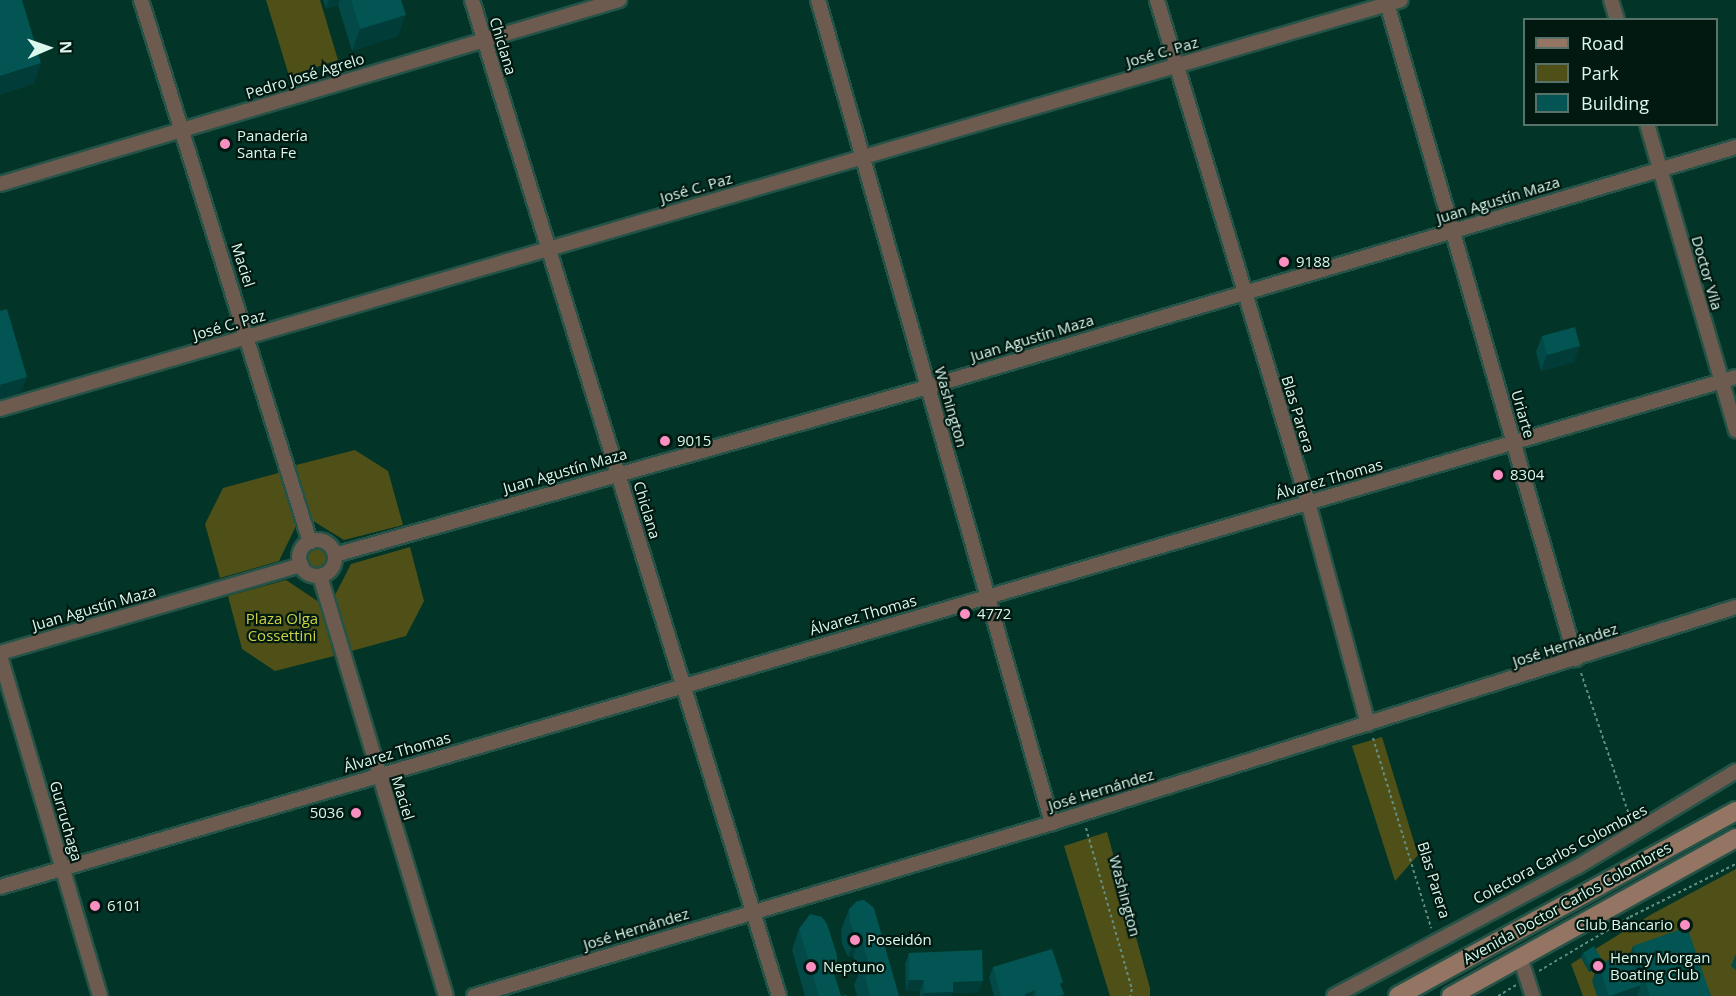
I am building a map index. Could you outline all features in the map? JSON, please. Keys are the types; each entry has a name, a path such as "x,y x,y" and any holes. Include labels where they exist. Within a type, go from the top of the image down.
{"main road":[{"name":"Avenida Doctor Carlos Colombres","path":"1398,996 1728,815 1736,801"},
{"name":"Avenida Doctor Carlos Colombres","path":"1451,996 1521,960 1736,838"}],"street":[{"name":"Maciel","path":"141,0 249,337 309,542"},
{"name":"Chiclana","path":"471,0 779,996"},
{"name":"Pedro José Agrelo","path":"0,184 619,0"},
{"name":"Washington","path":"818,0 1052,823"},
{"name":"Blas Parera","path":"1157,0 1243,293 1308,502 1368,724"},
{"path":"1611,0 1616,18"},
{"name":"José C. Paz","path":"0,408 1392,1"},
{"name":"Uriarte","path":"1392,1 1453,231 1576,659"},
{"name":"Doctor Vila","path":"1648,126 1736,430"},
{"name":"Juan Agustín Maza","path":"335,555 928,387 1736,147"},
{"name":"Álvarez Thomas","path":"0,887 1736,377"},
{"path":"323,540 335,555 330,571 320,576 311,574 301,565 301,552 309,542 323,540"},
{"name":"Juan Agustín Maza","path":"0,654 301,565"},
{"name":"Maciel","path":"320,576 446,996"},
{"name":"José Hernández","path":"474,996 752,910 1052,823 1736,607"},
{"name":"Gurruchaga","path":"0,654 100,996"},
{"name":"Colectora Carlos Colombres","path":"1334,996 1636,834 1736,771"},
{"path":"1521,960 1533,996"}],"path":[{"path":"1576,659 1636,834"},
{"name":"Blas Parera","path":"1368,724 1436,941"},
{"name":"Washington","path":"1081,814 1097,855 1132,989 1130,996"},
{"path":"1498,996 1630,917 1736,864"}],"green space":[{"path":"266,0 320,0 338,60 289,76"},
{"path":"355,450 388,471 403,525 344,540 310,519 296,465"},
{"name":"Plaza Olga Cossettini","path":"282,472 296,526 279,561 220,578 205,524 223,488"},
{"name":"Plaza Olga Cossettini","path":"317,547 325,550 328,558 325,566 317,569 309,566 306,558 309,550"},
{"name":"Plaza Olga Cossettini","path":"410,547 424,601 406,636 348,652 333,599 351,564"},
{"name":"Plaza Olga Cossettini","path":"286,580 319,602 334,656 275,671 242,649 228,596"},
{"path":"1382,737 1418,855 1395,881 1352,746"},
{"path":"1107,832 1150,988 1150,996 1110,996 1064,846"},
{"name":"Club Bancario","path":"1736,869 1736,996 1583,996 1571,964 1652,914"}],"building":[{"path":"0,0 22,0 41,63 0,76"},
{"path":"351,0 401,0 406,15 360,29"},
{"path":"7,309 27,377 0,385 0,311"},
{"path":"1575,327 1580,346 1547,355 1542,336"},
{"path":"864,900 874,908 899,996 870,996 862,964 868,961 860,934 856,936 850,923 849,909 857,901"},
{"path":"810,914 822,917 827,924 837,955 837,965 832,967 841,996 819,996 799,929"},
{"path":"1687,927 1711,996 1650,996 1633,946"},
{"path":"1594,946 1602,960 1591,967 1583,953"},
{"path":"1052,949 1063,982 1060,984 1064,994 1036,996 1035,990 1025,996 1001,996 993,967"},
{"path":"982,950 983,981 953,982 953,992 924,993 924,980 909,980 909,953"},
{"path":"1629,953 1641,985 1609,996 1598,964"}],"place":[{"name":"Panadería Santa Fe","path":"225,144"},
{"name":"9188","path":"1284,262"},
{"name":"9015","path":"665,441"},
{"name":"8304","path":"1498,475"},
{"name":"4772","path":"965,614"},
{"name":"5036","path":"356,813"},
{"name":"6101","path":"95,906"},
{"name":"Club Bancario","path":"1685,925"},
{"name":"Poseidón","path":"855,940"},
{"name":"Henry Morgan Boating Club","path":"1598,966"},
{"name":"Neptuno","path":"811,967"}]}
